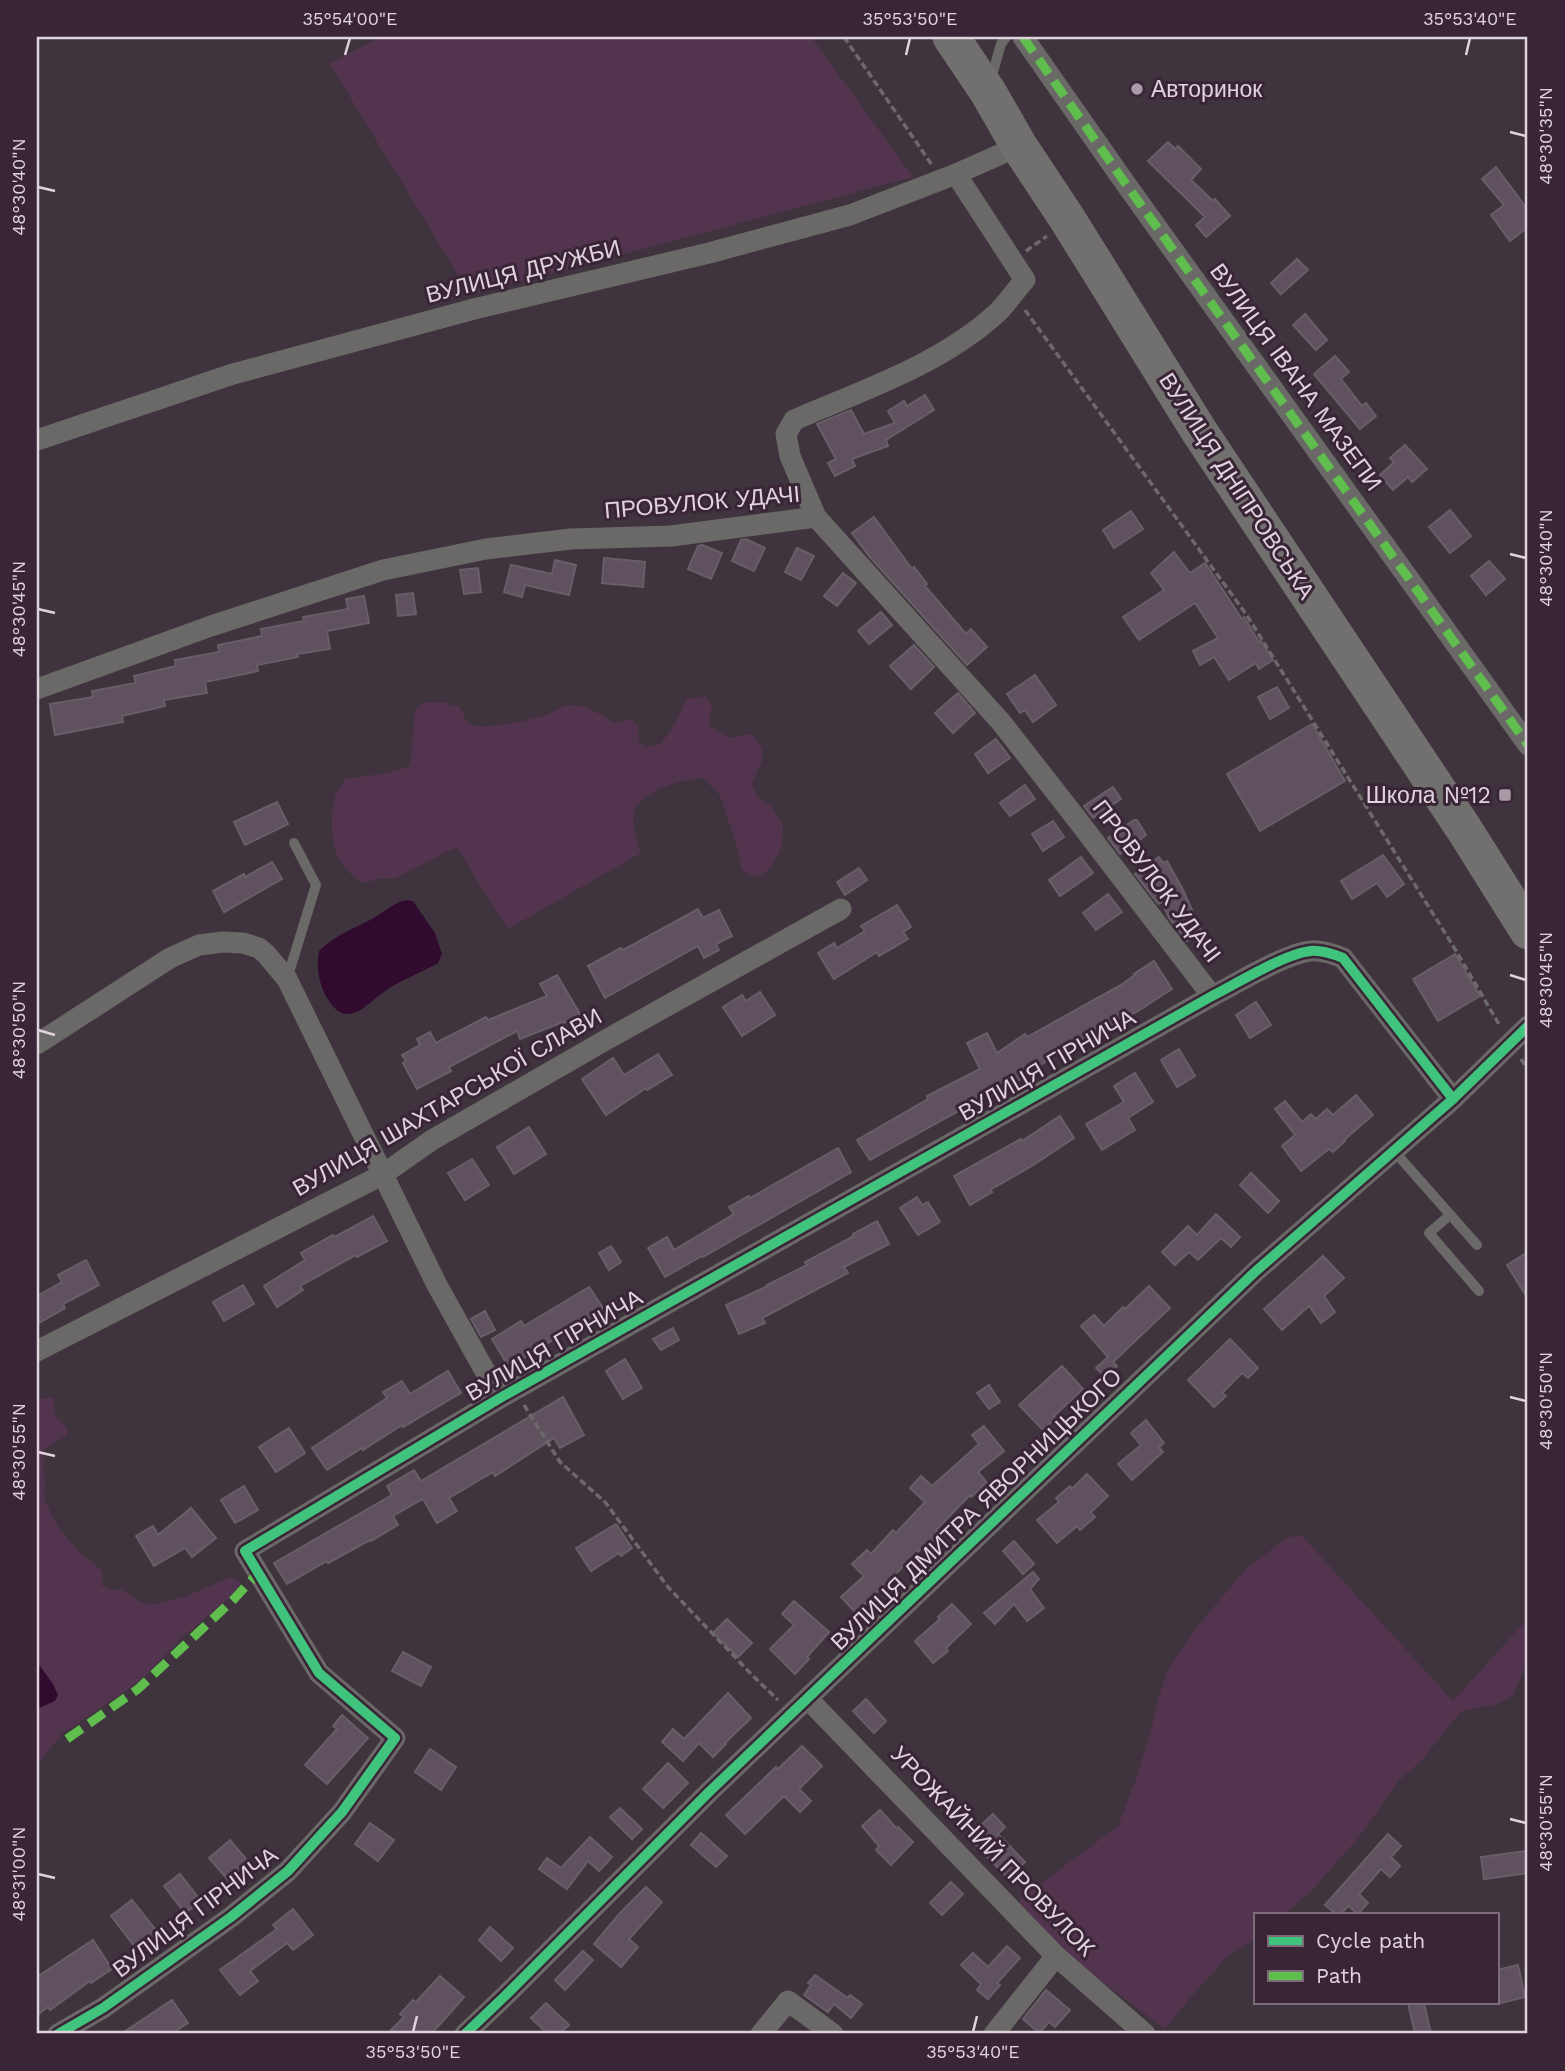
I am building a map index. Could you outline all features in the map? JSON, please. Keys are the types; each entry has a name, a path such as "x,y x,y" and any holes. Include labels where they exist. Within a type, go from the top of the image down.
{"highway":[{"name":"ВУЛИЦЯ ДНІПРОВСЬКА","path":"951,37 1199,431 1464,829 1528,931"}],"street":[{"name":"ВУЛИЦЯ ІВАНА МАЗЕПИ","path":"1023,37 1528,746"},
{"name":"ВУЛИЦЯ ДРУЖБИ","path":"37,440 233,374 474,309 748,243 850,215 949,177 1019,146"},
{"path":"816,517 790,456 786,434 794,420 921,364 966,337 998,312 1024,280 949,177"},
{"name":"ПРОВУЛОК УДАЧІ","path":"37,689 211,626 383,570 486,549 571,539 671,536 816,517 1001,722 1212,996"},
{"name":"ВУЛИЦЯ ШАХТАРСЬКОЇ СЛАВИ","path":"37,1351 382,1175 432,1140 841,909"},
{"path":"37,1044 170,958 199,945 223,942 243,943 259,948 287,979 437,1285 508,1394"},
{"name":"ВУЛИЦЯ ГІРНИЧА","path":"58,2034 103,2008 146,1978 231,1917 288,1871 342,1812 394,1738 319,1673 245,1551 508,1394 1212,996 1292,956 1312,951 1343,958 1453,1099"},
{"name":"ВУЛИЦЯ ДМИТРА ЯВОРНИЦЬКОГО","path":"465,2034 709,1791 1246,1280 1453,1099 1528,1026"},
{"name":"УРОЖАЙНИЙ ПРОВУЛОК","path":"800,1706 1056,1956 1145,2034"},
{"path":"994,2034 1056,1956"},
{"path":"761,2034 788,2001 832,2034"}],"lane":[{"path":"988,92 1001,44 1006,37"},
{"path":"287,979 316,885 294,843"},
{"path":"1394,1151 1477,1245"},
{"path":"1450,1215 1429,1233 1479,1291"}],"path":[{"path":"844,37 949,177"},
{"path":"1014,292 1246,614 1455,949 1511,1044 1528,1067"},
{"path":"508,1394 560,1462 605,1502 668,1587 693,1614 752,1675 800,1706"}],"shaded area":[{"path":"380,37 811,37 913,177 470,295 330,64"},
{"path":"705,696 712,706 708,725 729,738 751,734 763,753 751,785 758,797 771,806 783,826 782,846 771,868 757,877 742,870 739,852 720,795 703,778 666,787 640,802 635,809 633,820 641,853 508,929 456,847 395,878 363,883 339,859 332,827 334,801 338,790 345,779 388,773 410,766 415,710 424,702 460,707 464,717 477,726 520,722 546,715 565,706 578,706 592,710 615,723 629,719 638,725 639,741 646,747 661,744 687,699"},
{"path":"407,900 413,901 435,933 442,954 438,963 387,990 357,1012 344,1014 338,1011 322,987 318,970 319,951 338,936"},
{"path":"53,1397 55,1416 68,1429 66,1436 45,1449 44,1499 58,1527 79,1552 101,1570 101,1585 112,1590 120,1589 143,1603 155,1604 187,1596 230,1577 240,1581 240,1585 140,1681 62,1734 37,1765 37,1709 55,1701 53,1684 37,1662 37,1400"},
{"path":"1302,1536 1453,1701 1522,1625 1528,1625 1528,1660 1513,1696 1498,1704 1461,1711 1422,1760 1399,1780 1359,1837 1311,1891 1286,1913 1254,1913 1254,1940 1228,1956 1165,2029 1065,1954 1020,1906 1020,1899 1118,1826 1136,1779 1169,1667 1197,1627 1246,1569 1288,1537"},
{"path":"37,1662 58,1695 55,1701 37,1709"}],"building":[{"path":"1168,142 1175,149 1178,146 1201,169 1191,180 1213,201 1215,199 1230,216 1206,237 1196,225 1205,217 1148,161"},
{"path":"1496,167 1528,210 1528,227 1510,241 1491,215 1504,205 1482,179"},
{"path":"1297,259 1308,270 1281,294 1271,283"},
{"path":"1305,314 1327,340 1316,350 1293,325"},
{"path":"1335,356 1349,372 1341,379 1362,406 1366,403 1376,416 1360,429 1314,374"},
{"path":"925,395 934,410 886,440 888,446 852,459 855,466 835,476 828,463 836,459 817,424 851,410 864,434 895,423 888,411 904,401 907,406"},
{"path":"1405,445 1427,469 1412,482 1408,477 1393,490 1380,475 1394,462 1390,458"},
{"path":"1450,510 1471,536 1450,553 1429,527"},
{"path":"1131,511 1143,529 1114,548 1103,530"},
{"path":"874,517 912,569 914,567 927,584 925,586 966,634 971,629 987,647 967,665 869,556 852,533"},
{"path":"746,539 765,548 754,571 732,561 741,540"},
{"path":"698,546 722,553 711,579 688,569"},
{"path":"797,548 814,556 801,580 785,572"},
{"path":"1174,552 1190,573 1205,563 1273,660 1259,669 1256,663 1229,680 1214,657 1200,665 1193,651 1218,638 1195,603 1139,640 1123,617 1164,590 1151,573"},
{"path":"604,558 645,562 643,587 602,583"},
{"path":"555,560 576,565 569,595 525,585 522,597 504,592 511,565 552,574"},
{"path":"1489,561 1505,579 1486,595 1471,576"},
{"path":"478,568 481,592 464,594 460,570"},
{"path":"843,573 856,583 837,606 824,596"},
{"path":"413,593 416,614 398,616 396,595"},
{"path":"364,596 369,623 327,631 330,649 297,654 298,657 257,665 258,671 205,682 207,693 164,700 165,706 122,716 123,722 55,735 50,704 93,697 92,691 136,683 134,676 176,666 175,660 219,652 218,645 262,636 261,629 304,621 303,617 348,609 346,599"},
{"path":"881,612 892,625 869,644 858,631"},
{"path":"914,645 934,667 911,689 890,666"},
{"path":"1035,675 1056,705 1033,722 1025,710 1020,713 1007,694"},
{"path":"1277,687 1289,708 1270,719 1258,697"},
{"path":"958,693 975,713 953,733 935,713"},
{"path":"1312,724 1345,781 1260,831 1227,774"},
{"path":"996,739 1010,758 988,773 975,754"},
{"path":"1025,785 1035,799 1010,816 1000,803"},
{"path":"1113,787 1121,799 1093,818 1084,806"},
{"path":"277,802 288,824 245,845 234,822"},
{"path":"1137,820 1146,835 1120,854 1108,838"},
{"path":"1053,821 1064,837 1043,851 1032,834"},
{"path":"1383,855 1404,884 1387,897 1377,883 1352,899 1341,881"},
{"path":"1081,857 1093,873 1060,896 1049,880"},
{"path":"1159,857 1163,863 1167,861 1203,934 1187,941 1169,918 1162,902 1158,904 1135,874"},
{"path":"272,862 282,879 224,912 213,891"},
{"path":"859,868 867,880 845,895 837,882"},
{"path":"1108,894 1122,912 1096,930 1083,913"},
{"path":"897,905 911,927 903,932 908,939 879,956 877,952 834,979 818,953 834,943 837,948 865,931 861,926"},
{"path":"698,909 703,918 719,910 732,936 716,944 719,950 704,958 698,946 605,998 588,966"},
{"path":"1455,954 1480,996 1438,1021 1413,979"},
{"path":"1154,961 1172,989 1138,1011 1054,1056 1019,1080 1018,1078 870,1160 857,1140 928,1099 927,1096 980,1069 967,1043 987,1033 997,1053 1025,1034 1027,1037 1121,985"},
{"path":"557,975 580,1014 564,1023 520,1039 517,1031 449,1067 451,1071 417,1089 403,1063 406,1061 402,1055 420,1045 417,1039 430,1032 436,1043 486,1017 488,1020 547,996 540,984"},
{"path":"760,992 775,1015 742,1036 723,1007 742,995 746,1001"},
{"path":"1256,1002 1271,1025 1250,1038 1236,1015"},
{"path":"1179,1049 1195,1076 1177,1087 1161,1060"},
{"path":"658,1054 672,1075 647,1090 646,1088 606,1115 582,1079 613,1058 624,1075"},
{"path":"1135,1073 1153,1102 1128,1118 1135,1130 1102,1150 1086,1124 1124,1102 1114,1086"},
{"path":"1356,1095 1373,1115 1333,1152 1329,1149 1301,1171 1282,1146 1295,1135 1275,1109 1285,1101 1302,1122 1311,1114 1316,1119 1327,1109 1333,1115"},
{"path":"1060,1116 1074,1138 970,1205 954,1176 1021,1139 1022,1141"},
{"path":"529,1127 546,1154 514,1174 497,1147"},
{"path":"838,1148 851,1172 665,1277 648,1248 667,1237 674,1250 734,1214 729,1207"},
{"path":"472,1159 489,1185 465,1200 448,1173"},
{"path":"1251,1173 1279,1201 1268,1213 1240,1185"},
{"path":"917,1197 922,1205 928,1202 940,1222 918,1235 900,1208"},
{"path":"1216,1214 1240,1237 1231,1247 1221,1238 1198,1260 1189,1252 1175,1265 1162,1252 1188,1226 1197,1235"},
{"path":"373,1216 387,1241 300,1286 303,1290 277,1307 264,1286 305,1260 301,1253"},
{"path":"877,1221 889,1244 844,1267 848,1273 762,1318 765,1323 739,1334 726,1305 807,1265 805,1262"},
{"path":"611,1246 621,1262 609,1270 599,1253"},
{"path":"1528,1252 1528,1299 1507,1265"},
{"path":"1323,1256 1344,1278 1324,1296 1335,1312 1321,1323 1309,1306 1282,1330 1264,1309"},
{"path":"86,1260 99,1285 63,1304 65,1308 37,1324 37,1296 62,1282 58,1275"},
{"path":"243,1285 254,1304 224,1321 213,1302"},
{"path":"1149,1286 1170,1308 1113,1362 1117,1366 1105,1377 1096,1368 1108,1357 1081,1326 1094,1315 1104,1326"},
{"path":"589,1287 605,1311 589,1322 587,1319 509,1367 492,1339 521,1321 524,1326"},
{"path":"485,1311 495,1330 481,1337 471,1319"},
{"path":"673,1328 679,1340 661,1350 653,1339"},
{"path":"1230,1339 1258,1368 1248,1378 1242,1373 1222,1393 1226,1396 1214,1407 1188,1380"},
{"path":"625,1359 642,1388 623,1399 606,1371"},
{"path":"1062,1366 1083,1389 1043,1430 1019,1405"},
{"path":"448,1371 461,1393 327,1470 312,1448 387,1398 383,1392 402,1381 410,1394"},
{"path":"989,1385 1000,1402 989,1409 977,1393"},
{"path":"563,1397 584,1435 560,1448 554,1438 495,1476 493,1472 449,1498 457,1511 437,1523 423,1499 393,1516 398,1525 287,1584 274,1563 392,1495 387,1486 414,1470 421,1481"},
{"path":"1146,1420 1164,1443 1159,1447 1163,1452 1132,1480 1118,1464 1141,1445 1131,1433"},
{"path":"984,1426 1004,1451 978,1472 987,1483 971,1497 970,1495 936,1530 942,1535 928,1549 924,1546 856,1613 841,1597 864,1576 852,1564 867,1550 871,1554 893,1530 896,1533 925,1502 910,1488 921,1476 932,1486 979,1444 972,1435"},
{"path":"289,1428 305,1453 276,1472 259,1447"},
{"path":"1087,1474 1108,1496 1091,1512 1095,1517 1080,1530 1077,1526 1057,1543 1037,1520 1059,1502 1056,1498 1070,1486 1072,1489"},
{"path":"244,1486 258,1510 235,1523 221,1500"},
{"path":"191,1508 216,1538 192,1557 185,1548 154,1566 136,1536 153,1526 158,1535"},
{"path":"616,1524 632,1548 591,1571 576,1548"},
{"path":"1014,1541 1034,1564 1023,1574 1003,1551"},
{"path":"1033,1572 1039,1579 1030,1589 1044,1608 1027,1621 1014,1604 995,1624 984,1613"},
{"path":"794,1601 829,1632 795,1674 770,1649 794,1625 782,1614"},
{"path":"952,1604 971,1624 946,1648 948,1651 933,1663 915,1641 940,1619 938,1617"},
{"path":"727,1619 752,1643 738,1657 713,1633"},
{"path":"403,1652 431,1667 421,1686 392,1671"},
{"path":"728,1693 751,1718 713,1757 699,1743 683,1761 662,1742 673,1729 684,1739"},
{"path":"866,1699 886,1721 874,1733 853,1711"},
{"path":"342,1715 368,1738 327,1784 305,1765 337,1729 333,1726"},
{"path":"802,1746 822,1766 799,1789 811,1801 800,1812 784,1796 745,1834 726,1815"},
{"path":"430,1749 456,1767 441,1790 415,1772"},
{"path":"668,1763 688,1783 663,1808 643,1789"},
{"path":"620,1808 642,1829 632,1839 610,1817"},
{"path":"880,1810 913,1842 891,1865 876,1850 879,1846 862,1826"},
{"path":"993,1814 1005,1827 998,1834 1025,1862 1008,1878 968,1837"},
{"path":"370,1823 394,1840 378,1861 355,1844"},
{"path":"701,1833 727,1856 716,1867 691,1845"},
{"path":"1388,1834 1401,1846 1391,1857 1400,1866 1390,1877 1381,1869 1359,1894 1368,1903 1359,1913 1348,1906 1342,1913 1335,1913 1325,1905"},
{"path":"590,1837 612,1857 599,1871 588,1861 567,1889 539,1869 547,1858 561,1868"},
{"path":"230,1840 251,1865 230,1882 209,1858"},
{"path":"1526,1851 1528,1873 1484,1879 1481,1857"},
{"path":"180,1874 201,1901 185,1913 164,1886"},
{"path":"951,1882 963,1894 942,1915 930,1903"},
{"path":"646,1887 662,1902 629,1939 638,1947 621,1967 594,1944"},
{"path":"132,1900 160,1935 139,1952 111,1916"},
{"path":"293,1909 313,1935 293,1950 287,1943 250,1971 258,1981 240,1995 220,1970 277,1929 273,1925"},
{"path":"490,1927 513,1948 501,1961 479,1940"},
{"path":"93,1940 112,1969 91,1983 90,1981 50,2010 48,2007 37,2015 37,1977"},
{"path":"1007,1946 1020,1958 997,1983 1000,1985 988,1999 977,1990 981,1984 961,1965 973,1953 988,1967"},
{"path":"583,1951 593,1960 565,1990 555,1980"},
{"path":"1518,1965 1525,1997 1498,2004 1498,1970"},
{"path":"815,1975 848,1998 850,1995 862,2004 851,2018 834,2004 828,2012 804,1995 811,1985 808,1983"},
{"path":"440,1976 464,1997 431,2034 387,2034 404,2017 400,2014 413,2000 416,2002"},
{"path":"1046,1990 1070,2010 1055,2027 1049,2022 1039,2033 1023,2019"},
{"path":"172,2000 188,2023 171,2034 121,2034"},
{"path":"546,2003 569,2025 559,2034 548,2034 531,2018"},
{"path":"1408,2004 1424,2004 1431,2034 1415,2034"}],"marked path":[{"path":"1023,37 1528,745"},
{"path":"67,1739 138,1689 258,1573"}],"cycle path":[{"path":"58,2034 103,2008 231,1917 288,1871 342,1812 395,1738 319,1673 245,1551 500,1398 1212,996 1288,957 1315,951 1343,958 1453,1099"},
{"path":"465,2034 709,1792 1256,1271 1453,1099 1528,1026"}],"place":[{"name":"Авторинок","path":"1137,89"},
{"name":"Школа №12","path":"1505,795"}]}
